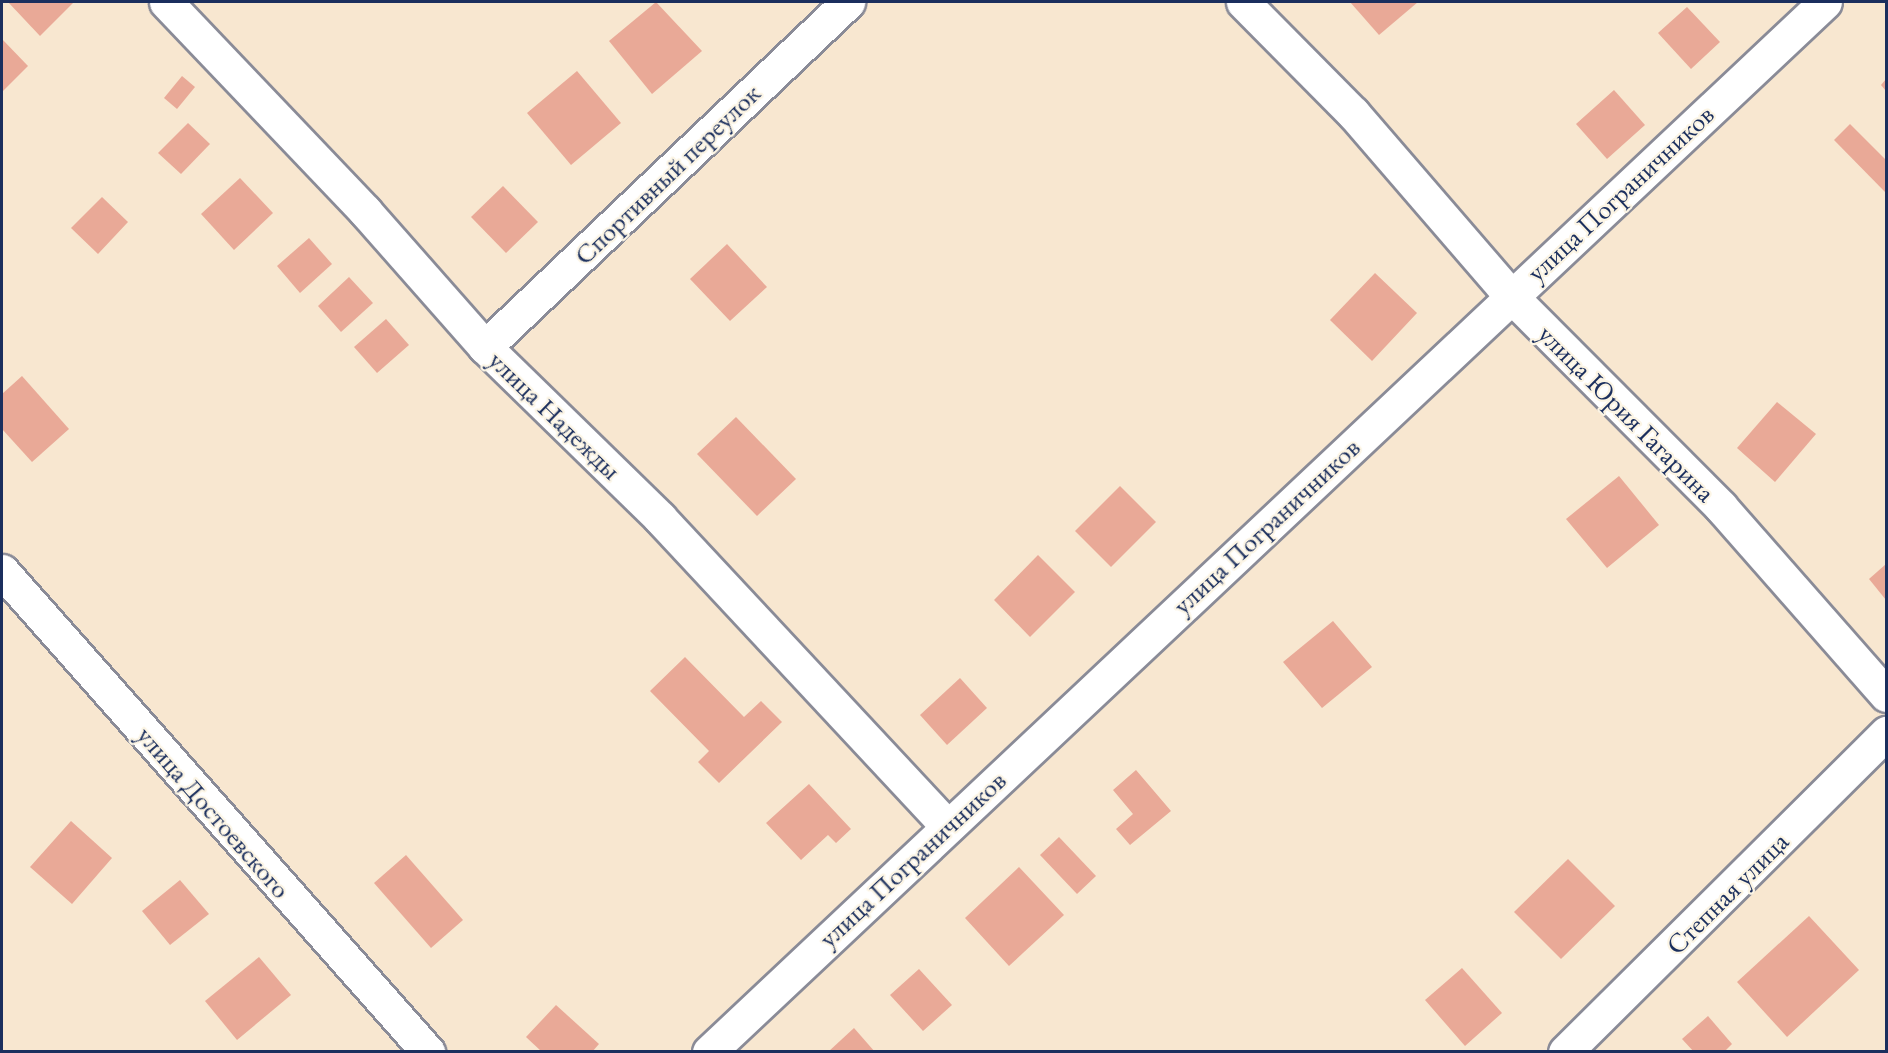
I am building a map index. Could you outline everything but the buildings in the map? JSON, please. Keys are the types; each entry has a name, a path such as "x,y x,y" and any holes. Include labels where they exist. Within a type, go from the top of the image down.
{"street":[{"name":"улица Надежды","path":"166,2 365,211 485,347 660,518 947,826"},
{"name":"Спортивный переулок","path":"485,347 848,2"},
{"name":"улица Юрия Гагарина","path":"1243,2 1353,113 1510,295 1721,507 1887,695"},
{"name":"улица Пограничников","path":"709,1052 1510,295 1825,2"},
{"name":"улица Достоевского","path":"2,571 428,1052"},
{"name":"Степная улица","path":"1565,1052 1887,733"}]}
